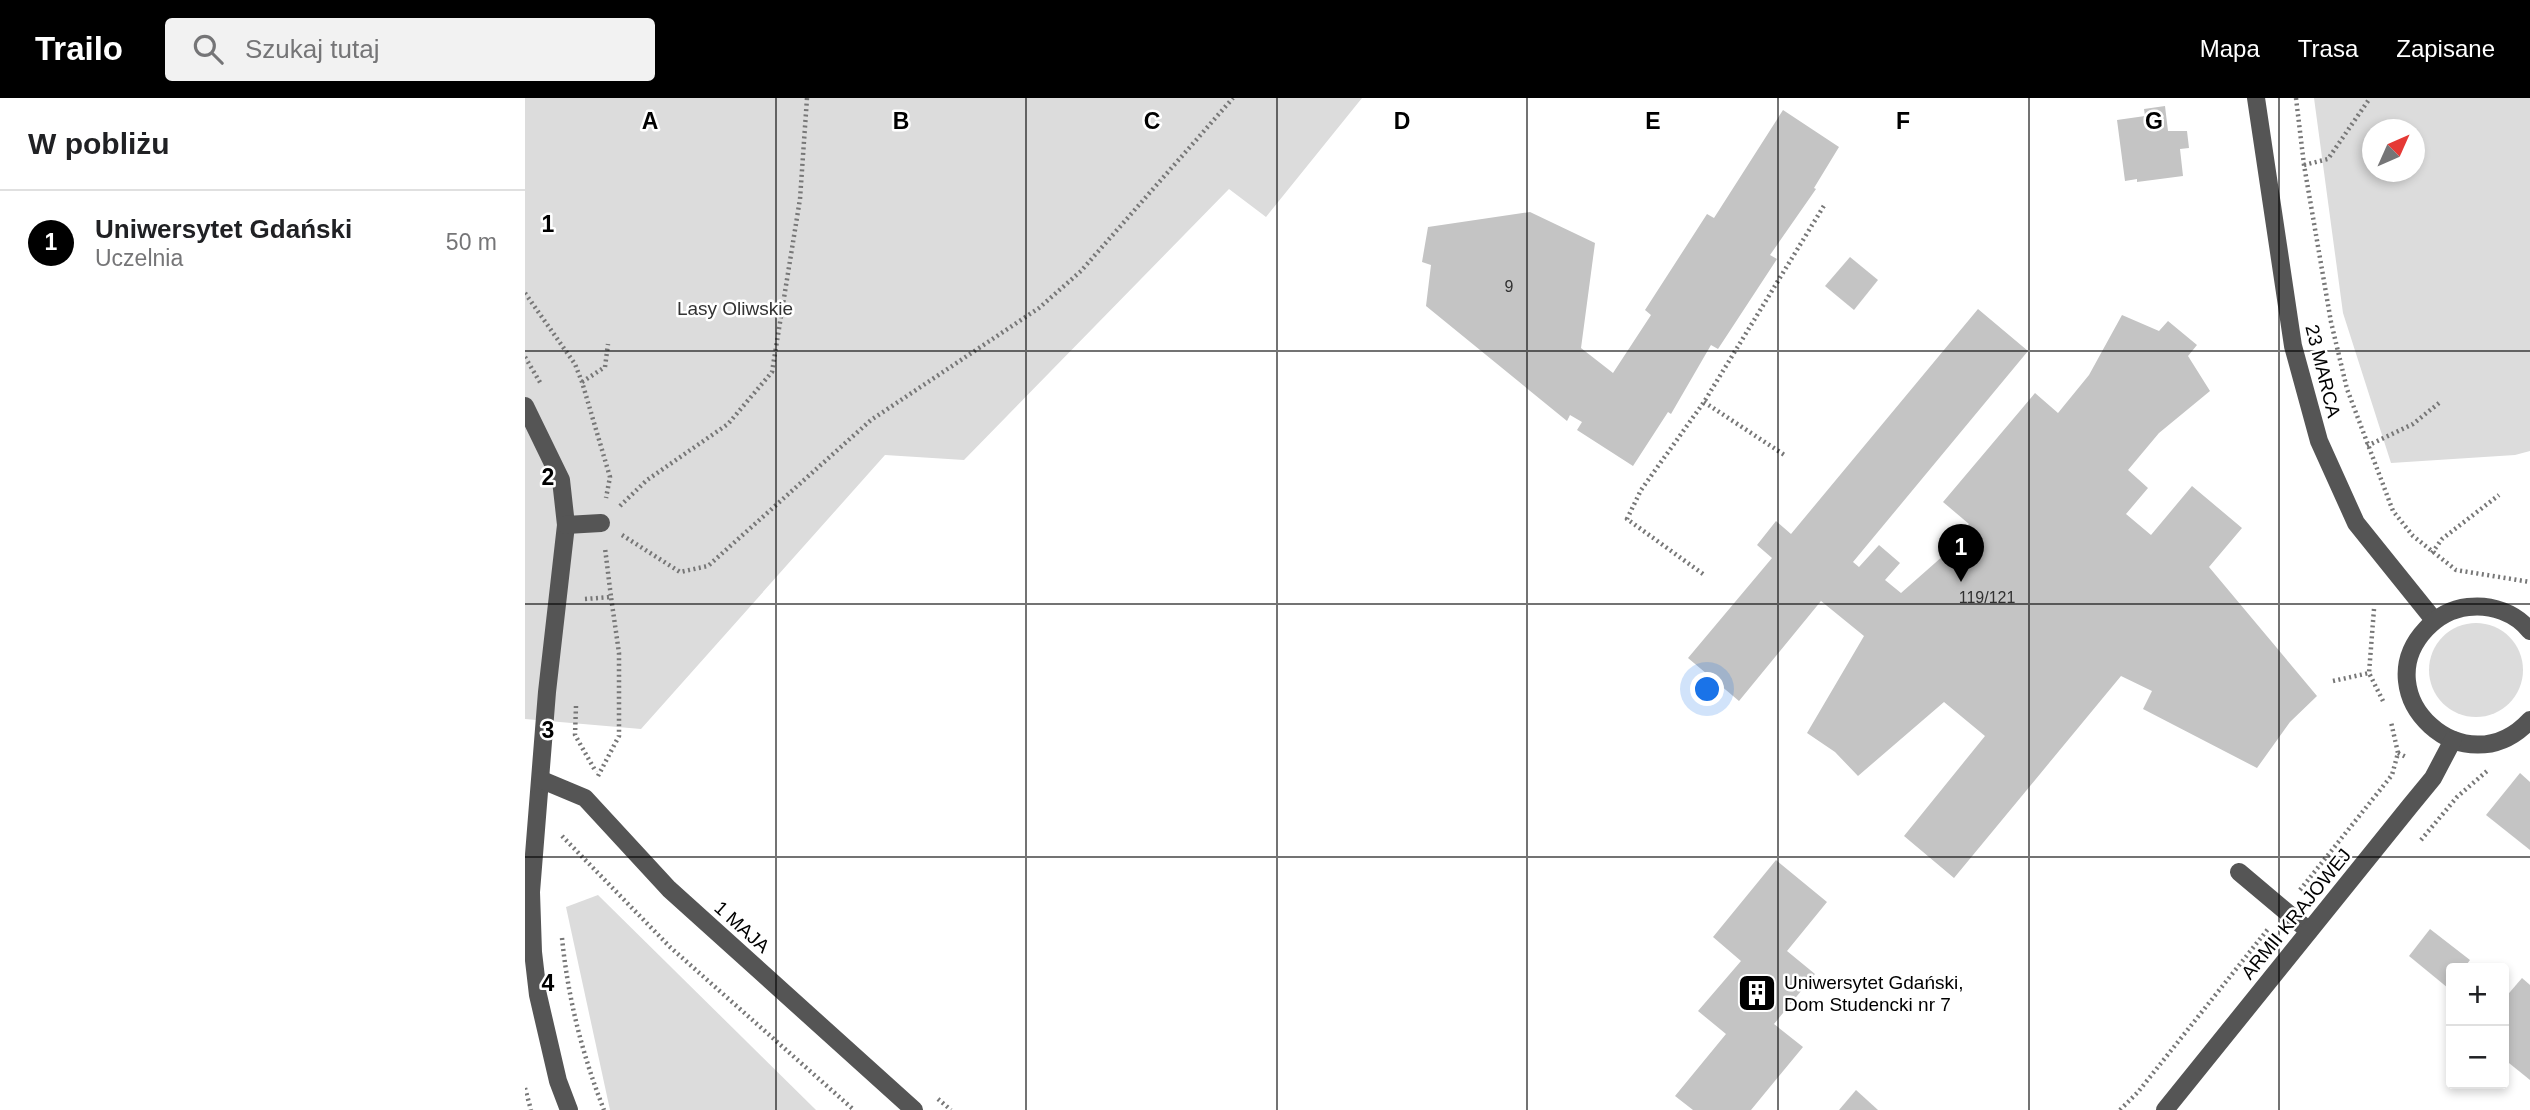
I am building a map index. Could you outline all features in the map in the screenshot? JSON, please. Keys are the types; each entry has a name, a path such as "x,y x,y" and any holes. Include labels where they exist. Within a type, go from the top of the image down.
{"street":[{"name":"23 MARCA","path":"2256,98 2293,346 2319,441 2356,523 2434,620"},
{"path":"525,406 561,480 566,525 547,692 531,892 533,953 538,995 555,1069 569,1110"},
{"path":"566,525 601,523"},
{"path":"2530,631 2503,610 2479,606 2455,609 2434,620 2420,635 2410,654 2407,675 2411,696 2420,715 2434,730 2453,740 2470,745 2489,744 2506,738 2530,720"},
{"name":"ARMII KRAJOWEJ","path":"2165,1110 2433,778 2453,740"},
{"name":"1 MAJA","path":"542,780 585,798 669,889 914,1110"},
{"path":"2239,872 2309,931"}],"path":[{"path":"601,523 647,480 728,424 772,372 800,199 807,98"},
{"path":"601,523 680,572 708,566 871,420 1039,308 1081,271 1233,98"},
{"path":"2296,98 2304,165 2331,322 2347,389 2393,512 2432,553 2456,570 2530,582"},
{"path":"2304,165 2328,159 2369,98"},
{"path":"1703,574 1627,519 1641,490 1704,402 1825,204"},
{"path":"525,293 575,364 610,477 601,523 619,653 619,736 598,776 575,735 576,695"},
{"path":"582,382 605,367 608,344"},
{"path":"1704,402 1786,456"},
{"path":"2367,446 2413,424 2439,403"},
{"path":"2432,553 2442,539 2499,495"},
{"path":"581,600 611,597"},
{"path":"2333,681 2369,673"},
{"path":"2120,1110 2392,775 2397,753 2406,757"},
{"path":"561,848 562,835 670,947 854,1110"},
{"path":"562,928 566,977 584,1058 604,1110"},
{"path":"525,1088 531,1110"}],"green space":[{"name":"Lasy Oliwskie","path":"525,98 1362,98 1266,217 1229,189 964,460 885,455 641,729 525,719"},
{"path":"2314,98 2530,98 2530,451 2515,455 2391,463 2343,313"},
{"path":"2476,623 2494,627 2509,637 2519,652 2523,670 2519,688 2509,703 2494,713 2476,717 2458,713 2443,703 2433,688 2429,670 2433,652 2443,637 2458,627"},
{"path":"598,895 816,1110 610,1110 566,907"}],"building":[{"path":"2165,106 2168,131 2187,131 2189,148 2180,149 2183,176 2125,181 2117,120 2145,116 2144,109"},
{"path":"1783,110 1839,147 1814,188 1816,189 1770,255 1777,259 1718,349 1711,345 1671,414 1668,412 1633,466 1577,430 1582,422 1570,415 1567,421 1426,306 1431,265 1422,262 1428,227 1530,212 1595,243 1581,348 1613,373 1651,315 1645,310 1707,214 1714,218"},
{"path":"1850,257 1878,280 1854,310 1825,286"},
{"path":"1978,309 2028,351 1853,562 1859,567 1879,545 1900,563 1885,580 1901,593 1969,533 1965,528 1969,524 1943,502 2035,393 2058,413 2089,375 2122,315 2159,331 2168,321 2197,345 2188,356 2210,391 2159,433 2128,470 2148,488 2126,514 2151,535 2192,486 2242,528 2209,567 2317,696 2290,722 2257,768 2143,709 2152,691 2121,676 1954,878 1904,836 1985,736 1944,702 1858,776 1835,752 1807,733 1864,636 1821,601 1739,701 1688,658 1772,558 1757,545 1776,521 1791,534"},
{"path":"2520,773 2530,782 2530,850 2486,815"},
{"name":"Uniwersytet Gdański, Dom Studencki nr 7","path":"1776,860 1827,902 1787,951 1815,974 1774,1024 1803,1047 1751,1110 1693,1110 1675,1096 1726,1034 1698,1011 1741,961 1713,937"},
{"path":"2430,929 2470,960 2468,963 2446,963 2446,986 2409,956"},
{"path":"2522,978 2530,985 2530,1080 2509,1063 2509,993"},
{"path":"1856,1090 1878,1110 1839,1110"}],"place":[{"name":"Uniwersytet Gdański","path":"1961,582"},
{"name":"Uniwersytet Gdański, Dom Studencki nr 7","path":"1757,993"}]}
